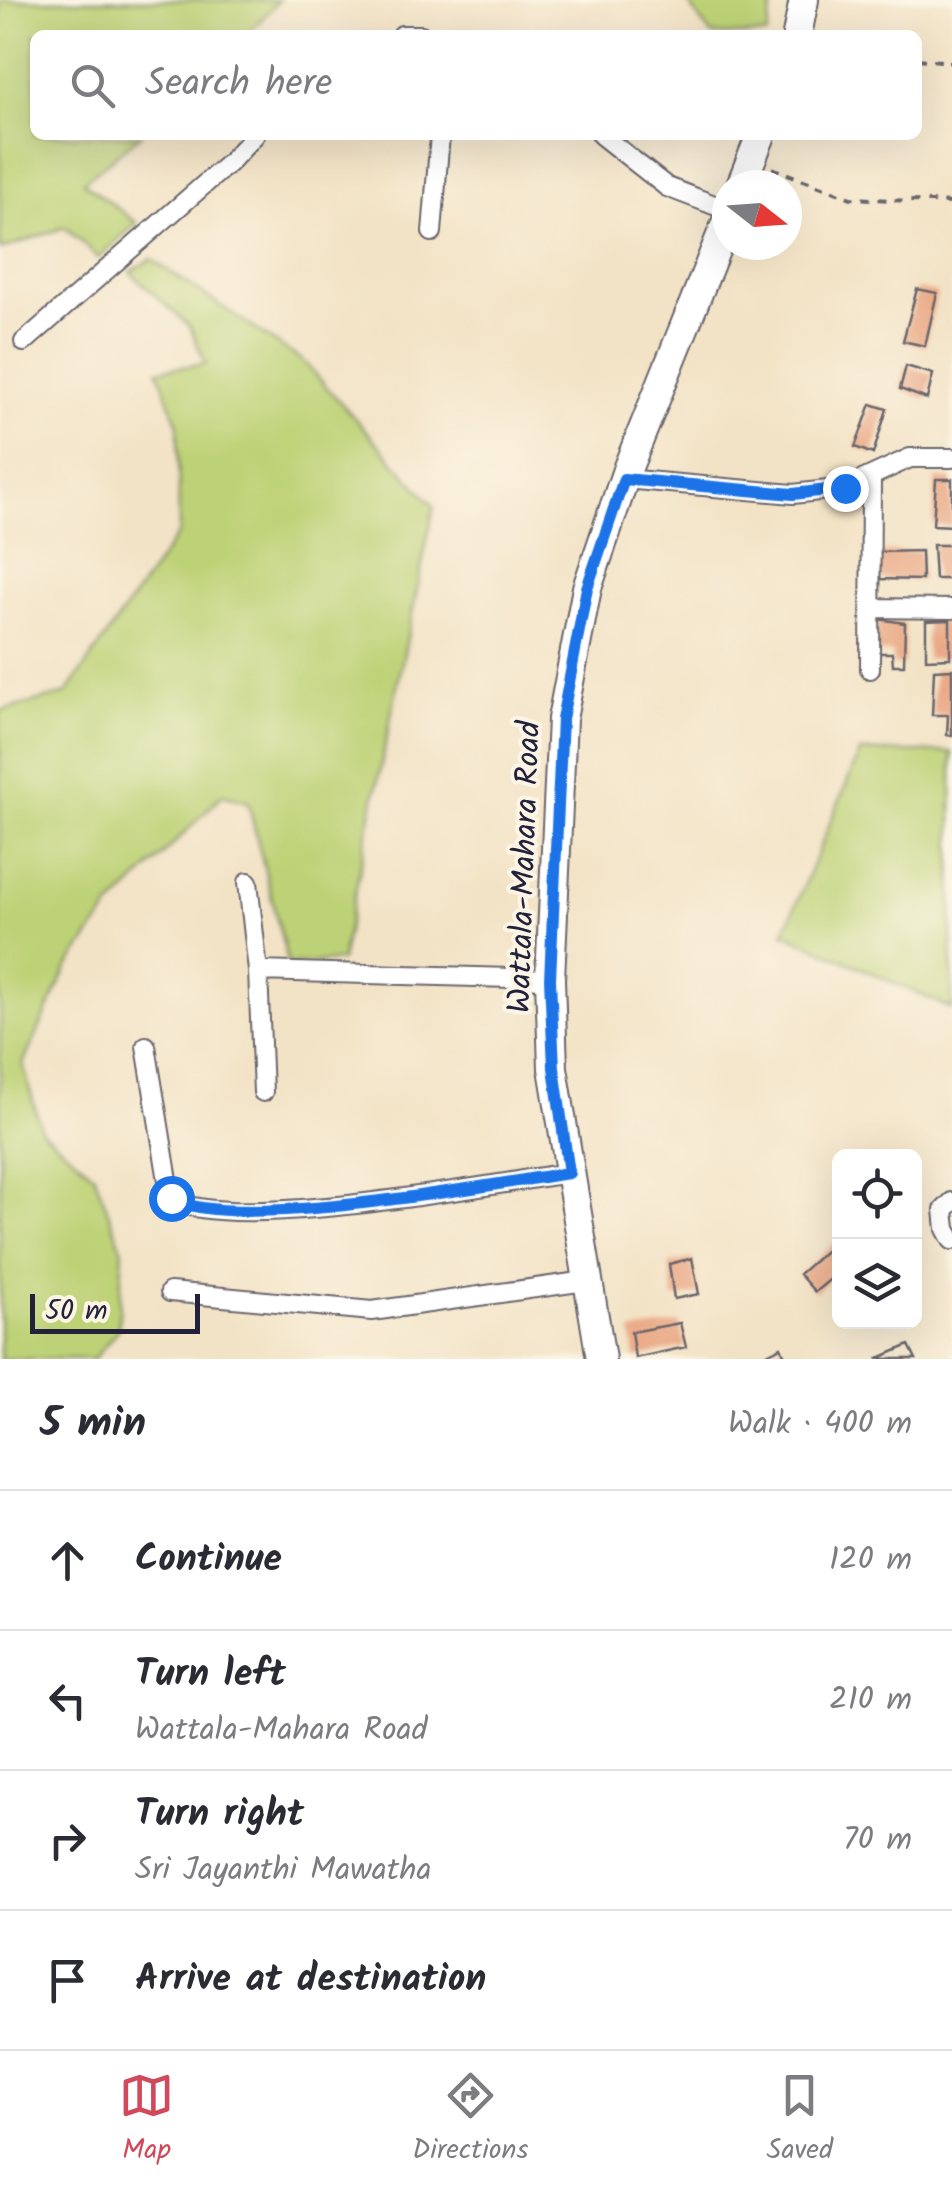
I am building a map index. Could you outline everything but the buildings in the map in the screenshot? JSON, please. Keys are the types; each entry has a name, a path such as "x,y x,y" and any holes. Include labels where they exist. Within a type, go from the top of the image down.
{"main road":[{"path":"798,30 804,0"},
{"name":"Wattala-Mahara Road","path":"601,1359 554,1068 550,979 562,719 587,588 624,479 712,259"}],"street":[{"path":"24,342 251,140"},
{"path":"432,232 440,140"},
{"path":"607,140 667,187 712,204"},
{"path":"624,479 793,494 845,488 910,458 952,458"},
{"path":"870,669 871,476"},
{"path":"871,608 952,608"},
{"path":"248,882 258,972 263,1092"},
{"path":"258,972 550,979"},
{"path":"146,1046 171,1198 186,1207 280,1212 569,1173"},
{"path":"952,1202 944,1210 952,1240"},
{"path":"170,1292 372,1311 586,1281"}],"path":[{"path":"922,59 952,62"},
{"path":"751,160 851,198 952,202"}],"green space":[{"path":"0,0 279,0 252,30 30,30 30,140 135,140 83,182 137,223 98,258 65,227 0,250"},
{"path":"686,0 767,0 772,7 768,30 707,30"},
{"path":"151,259 304,362 434,506 341,961 288,964 248,802 222,795 110,908 67,968 23,1064 41,1130 94,1174 123,1251 118,1329 94,1359 0,1359 0,711 66,694 179,532 178,425 158,370 206,364 190,327 130,272"},
{"path":"860,752 952,752 952,1009 784,933"}],"route":[{"path":"171,1198 186,1207 280,1212 569,1173 554,1068 550,979 562,719 587,588 624,479 793,494 845,488"}]}
